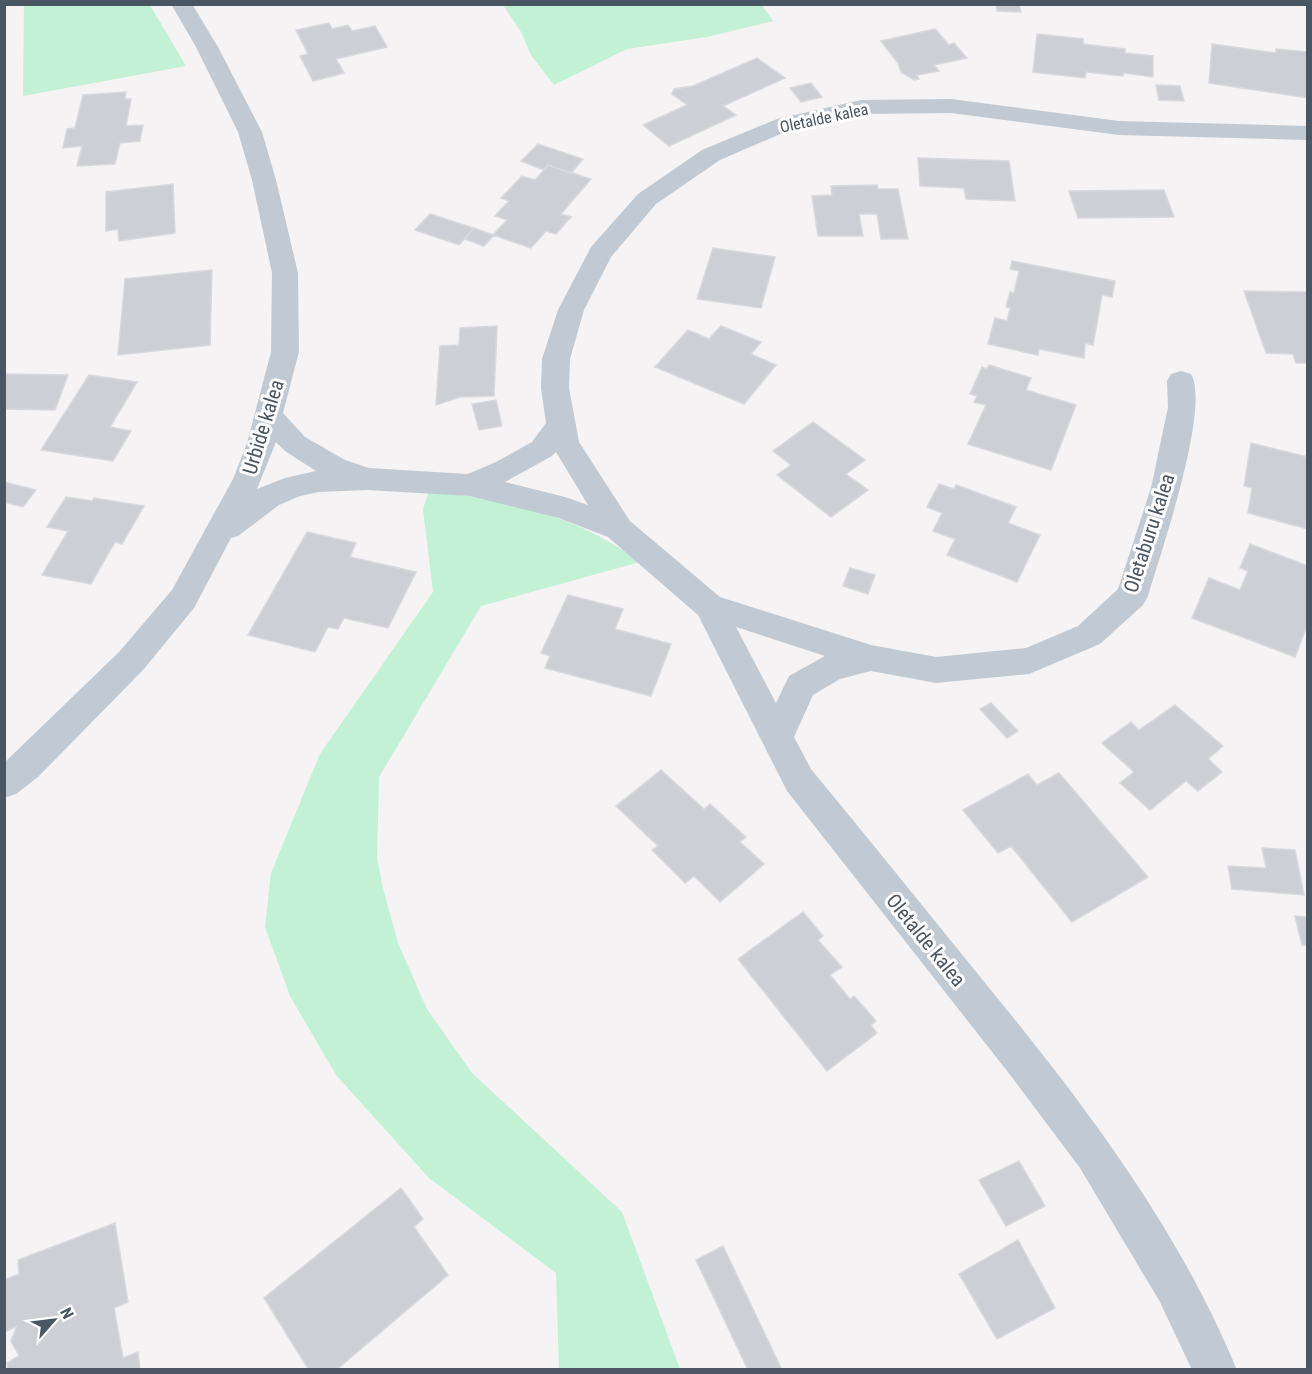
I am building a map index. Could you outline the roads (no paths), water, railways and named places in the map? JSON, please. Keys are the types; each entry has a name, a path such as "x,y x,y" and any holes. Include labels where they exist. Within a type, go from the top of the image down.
{"street":[{"name":"Urbide kalea","path":"4,783 26,767 131,661 183,599 253,465 269,416 285,352 285,273 264,180 250,132 207,47 182,4"},
{"name":"Oletalde kalea","path":"1215,1370 1175,1287 1094,1154 1025,1062 799,780 709,606 619,529 565,443 555,388 556,359 571,310 600,253 647,199 711,154 785,124 861,107 951,106 1119,128 1308,133"},
{"name":"Oletaburu kalea","path":"709,606 872,658 936,670 1029,661 1089,635 1132,596 1166,488 1182,407 1181,381"},
{"path":"269,416 295,444 335,468 367,479"},
{"name":"Oletalde kalea","path":"470,485 506,470 542,449 560,425"},
{"path":"253,465 291,453 310,453"},
{"path":"253,465 273,478 295,486"},
{"path":"219,533 268,497 295,486 319,481 367,479"},
{"name":"Oletalde kalea","path":"367,479 470,485 565,508 619,529"},
{"path":"777,738 801,686 831,668 872,658"}]}
